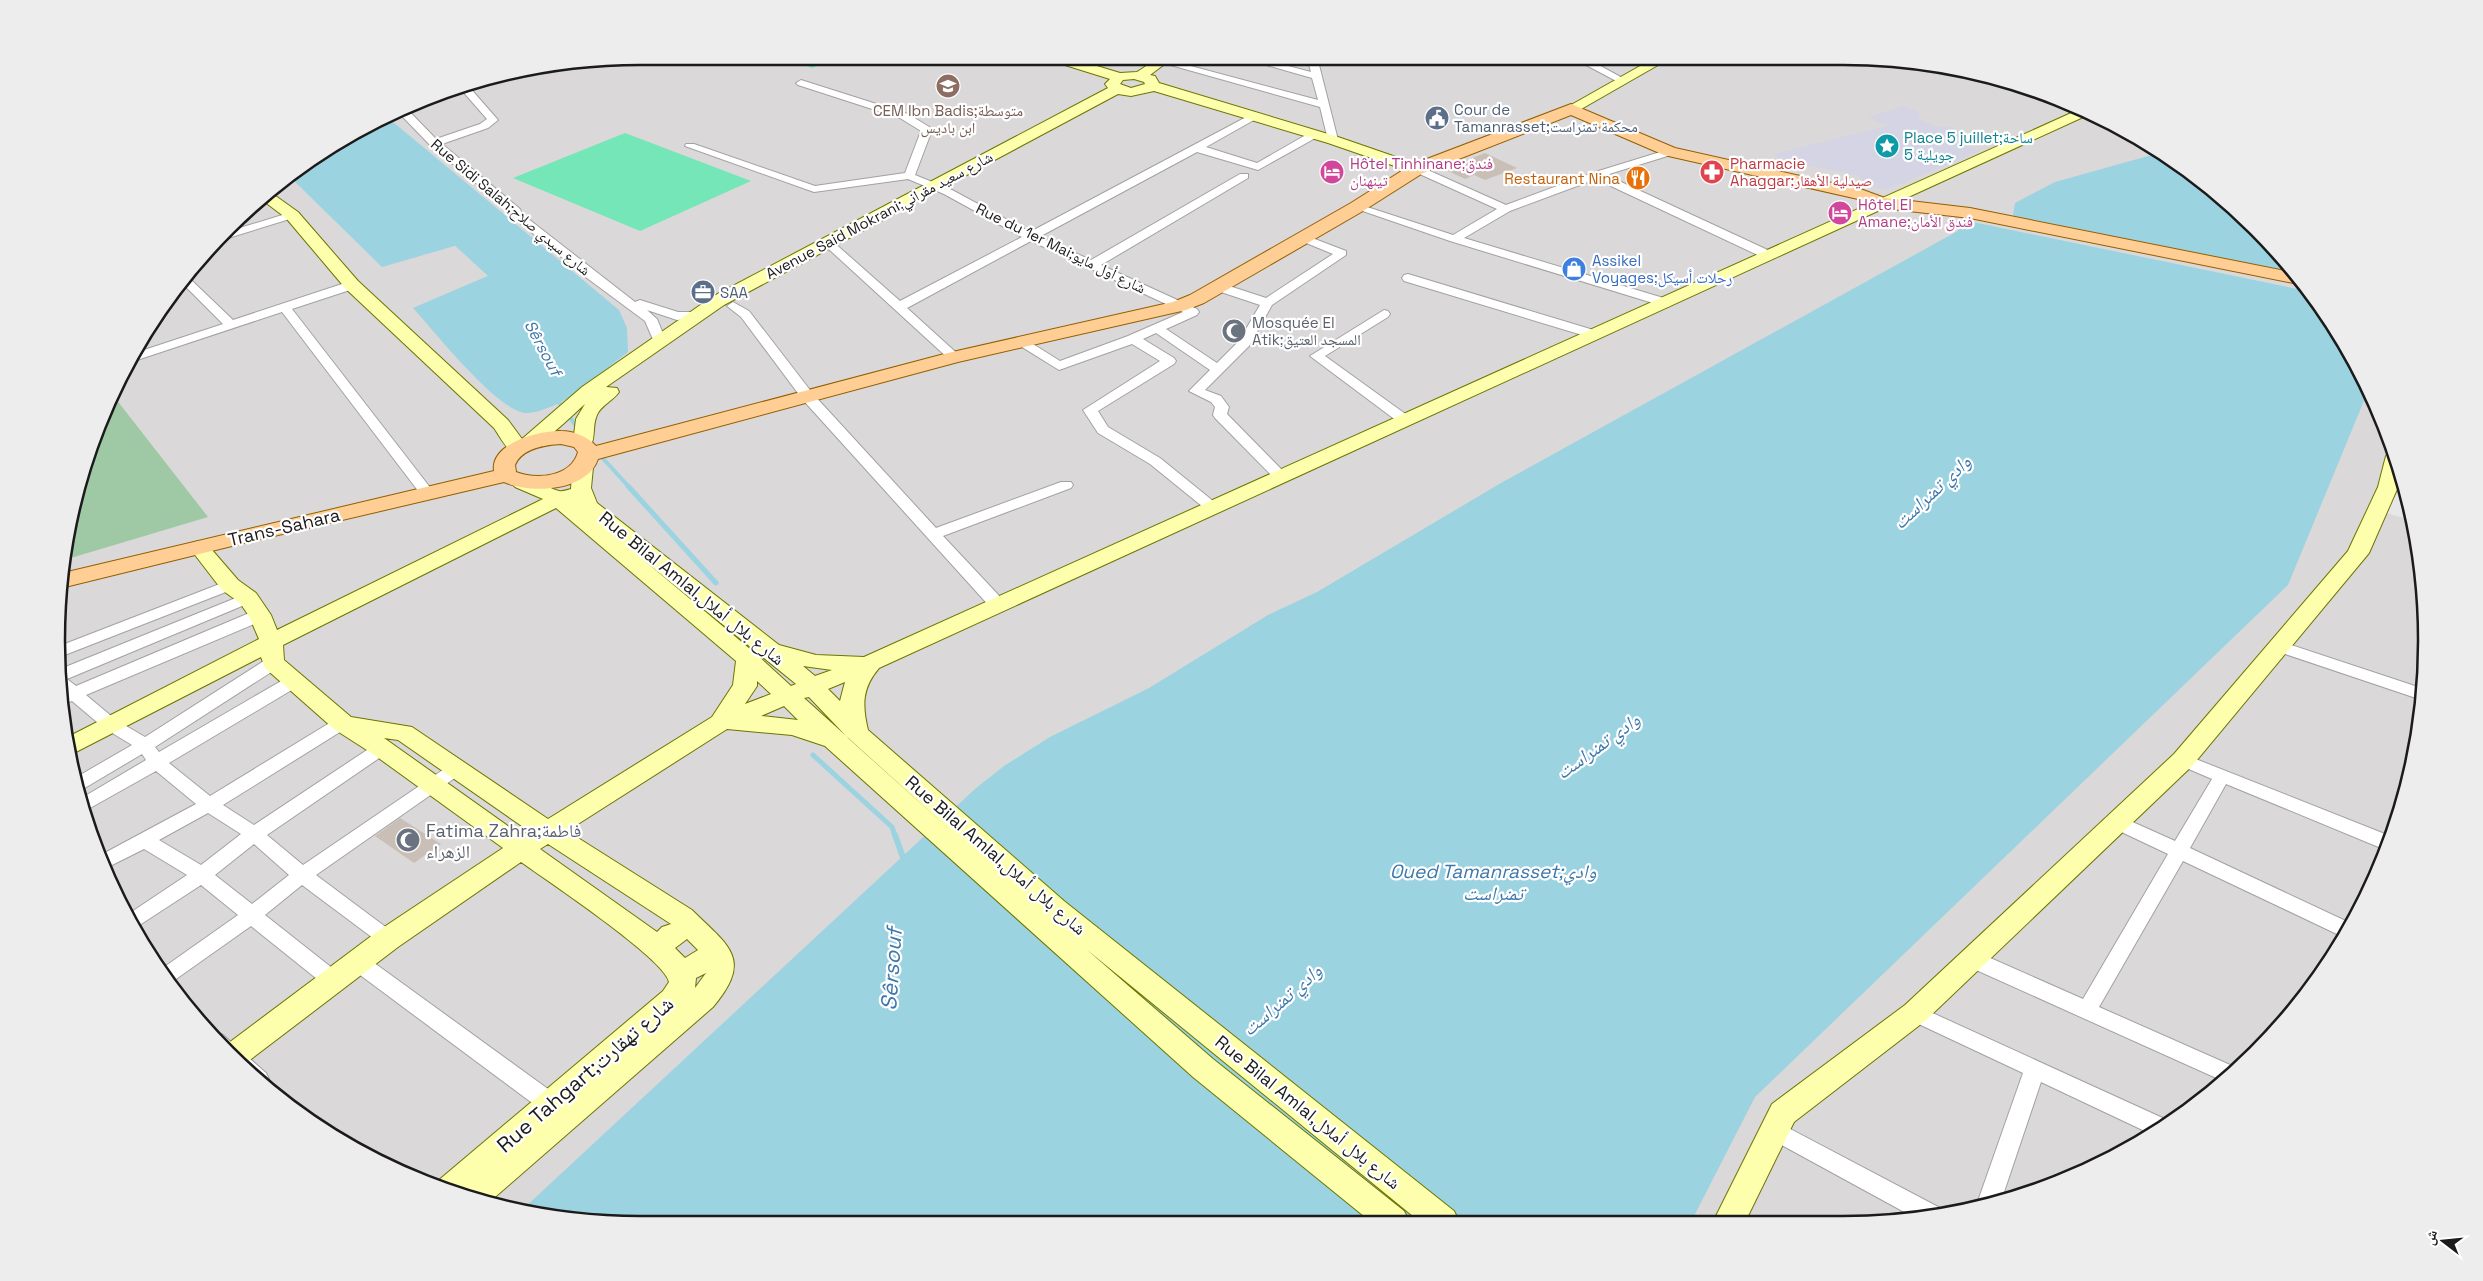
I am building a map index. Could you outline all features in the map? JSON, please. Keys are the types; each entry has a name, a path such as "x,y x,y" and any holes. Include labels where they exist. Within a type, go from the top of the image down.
{"main road":[{"path":"514,479 503,468 505,461 524,446 562,437 585,455 956,357 1179,306 1218,287 1357,207 1417,169 1563,112 1663,154 1853,200 1970,214 2289,278"},
{"name":"Trans-Sahara","path":"68,579 426,493 514,479 549,482 562,479 585,455"}],"street":[{"path":"1074,65 1118,83 1133,92"},
{"path":"1118,83 1140,76 1156,65"},
{"path":"1186,65 1324,105"},
{"path":"1274,65 1316,76"},
{"path":"1314,65 1333,140"},
{"path":"1591,65 1623,82"},
{"path":"1563,112 1652,65"},
{"path":"1140,76 1150,79 1153,86 1315,134 1417,169 1506,209"},
{"path":"690,146 814,188 909,176 927,130 904,116 801,83"},
{"name":"Avenue Said Mokrani;شارع سعيد مقراني","path":"942,189 1118,83"},
{"name":"Avenue Said Mokrani;شارع سعيد مقراني","path":"524,446 583,396 733,292 833,246 1133,92 1153,86"},
{"path":"434,143 484,126 493,120 468,92"},
{"name":"Rue Sidi Salah;شارع سيدي صلاح","path":"407,115 434,143 516,211 517,215 623,299 651,318 660,341"},
{"path":"234,1047 334,981 388,939 548,831 720,723 871,663 2077,115"},
{"path":"899,307 1256,116"},
{"path":"1196,148 1258,167 1315,134"},
{"path":"1454,239 1506,209 1663,154"},
{"name":"Rue du 1er Mai;شارع أول مايو","path":"909,176 942,189 1031,237 1179,306"},
{"path":"1092,265 1244,176"},
{"path":"1596,176 1768,255"},
{"path":"271,200 292,216 352,285 524,446"},
{"path":"1357,207 1454,239 1666,303"},
{"path":"235,233 292,216"},
{"path":"1281,477 1220,415 1222,406 1216,399 1196,392 1244,343 1267,303 1342,253 1303,238"},
{"path":"833,246 956,357"},
{"name":"Avenue Said Mokrani;شارع سعيد مقراني","path":"585,455 584,420 588,411 598,401 733,306 833,246"},
{"path":"1408,278 1596,335"},
{"path":"189,283 231,325"},
{"path":"141,355 352,285"},
{"path":"1218,287 1267,303"},
{"name":"Rue Sidi Salah;شارع سيدي صلاح","path":"623,299 677,316 697,316"},
{"path":"733,306 745,314 808,397 998,605"},
{"path":"1020,342 1059,366 1132,339 1193,312 1179,306"},
{"path":"284,307 426,493"},
{"path":"1384,314 1316,356 1406,421"},
{"path":"1156,328 1218,369"},
{"path":"1132,339 1169,361 1090,410 1103,430 1155,461 1213,508"},
{"path":"74,743 110,724 272,652 532,511 580,491 579,479 585,455"},
{"path":"1732,1216 1783,1113 1914,1013 2183,760 2358,553 2388,486 2392,472"},
{"name":"Rue Bilal Amlal,شارع بلال أملال","path":"514,479 544,491 559,500 748,659 787,696 845,737 1438,1216"},
{"path":"933,534 1066,484"},
{"name":"Rue Bilal Amlal,شارع بلال أملال","path":"580,491 590,507 769,649 812,686 845,737 1204,1068 1387,1216"},
{"path":"199,547 230,585 254,607"},
{"path":"65,650 230,585"},
{"path":"66,674 254,607"},
{"path":"68,696 254,607"},
{"name":"Rue Tahgart;شارع تهقارت","path":"254,607 272,652 294,681 342,723 382,748 657,948 681,972 683,981 681,989 673,999 456,1185"},
{"path":"2279,646 2415,692"},
{"path":"769,649 791,657 816,662 871,663"},
{"path":"83,781 145,745 272,652"},
{"path":"720,723 745,686 748,659"},
{"path":"720,723 765,723 845,737 850,699 860,675 871,663"},
{"path":"89,802 294,681"},
{"path":"68,696 145,745 157,762 209,805 254,834 302,875 388,939"},
{"path":"108,859 209,805 342,723 404,734 548,831 682,917 716,951 694,967 681,972"},
{"path":"137,918 202,875 254,834 382,748"},
{"path":"2183,760 2381,840"},
{"path":"171,973 252,915 302,875 456,769"},
{"path":"2087,1010 2177,850 2222,776"},
{"path":"2117,822 2341,928"},
{"path":"143,839 202,875 334,981"},
{"path":"657,948 672,934 693,927"},
{"name":"Rue Tahgart;شارع تهقارت","path":"479,1192 703,999 715,985 721,970 720,960 716,951"},
{"path":"1972,959 2224,1071"},
{"path":"359,963 551,1104"},
{"path":"1914,1013 2153,1124"},
{"path":"1991,1196 2035,1069"},
{"path":"1775,1130 1923,1210"}],"shaded area":[{"path":"603,66 1880,66 1955,76 1991,85 2063,109 2097,124 2162,162 2193,184 2222,208 2275,261 2299,290 2341,353 2359,386 2387,456 2407,528 2413,565 2417,603 2417,678 2407,753 2398,789 2374,861 2359,895 2321,960 2299,991 2249,1047 2193,1097 2130,1139 2097,1157 2063,1172 1991,1196 1955,1205 1918,1211 1842,1216 603,1215 528,1205 492,1196 420,1172 386,1157 321,1119 290,1097 234,1047 184,991 142,928 124,895 109,861 85,789 76,753 70,716 66,678 66,603 76,528 96,456 109,420 124,386 142,353 184,290 208,261 261,208 290,184 353,142 386,124 420,109 492,85 528,76"},
{"name":"Place 5 juillet;ساحة 5 جويلية","path":"1904,106 1922,114 1917,119 1937,127 1951,127 1967,134 1952,141 1980,151 1885,190 1866,185 1859,176 1778,159 1775,154 1887,126 1869,117"},
{"path":"2394,480 2405,518 2386,513"}],"green space":[{"path":"803,65 819,65 812,68"},
{"path":"625,133 751,181 640,231 513,178"},
{"path":"117,401 208,517 71,558 85,492 96,456"}],"water":[{"path":"392,121 619,310 627,328 628,352 565,400 536,412 524,413 512,408 481,383 413,308 490,275 458,245 382,267 294,181 353,142"},
{"path":"2151,155 2193,184 2222,208 2282,270 2013,216 2015,203 2055,182"},
{"name":"Oued Tamanrasset;وادي تمنراست","path":"1968,221 2298,289 2341,353 2365,399 2288,585 1755,1097 1694,1216 640,1216 603,1215 528,1205 975,789 1004,766 1050,737 1149,688 1268,615 1317,592 1501,483 1956,232"}],"building":[{"path":"1485,153 1517,168 1485,180 1474,175 1465,179 1444,169"},
{"name":"Fatima Zahra;فاطمة الزهراء","path":"400,818 441,844 414,863 375,836"}],"waterway":[{"path":"2166,247 2174,218 2195,204 2214,201"},
{"name":"Sêrsouf","path":"453,241 490,275 493,281"},
{"name":"Sêrsouf","path":"556,398 579,430"},
{"name":"Sêrsouf","path":"599,454 629,487"},
{"name":"Sêrsouf","path":"628,486 716,583"},
{"name":"Sêrsouf","path":"813,755 892,827 895,836"},
{"name":"Sêrsouf","path":"895,835 905,863"}],"place":[{"name":"CEM Ibn Badis;متوسطة ابن باديس","path":"948,86"},
{"name":"Cour de Tamanrasset;محكمة تمنراست","path":"1437,118"},
{"name":"Place 5 juillet;ساحة 5 جويلية","path":"1887,146"},
{"name":"Hôtel Tinhinane;فندق تينهنان","path":"1332,172"},
{"name":"Pharmacie Ahaggar;صيدلية الأهقار","path":"1712,172"},
{"name":"Restaurant Nina","path":"1638,178"},
{"name":"Hôtel El Amane;فندق الأمان","path":"1840,213"},
{"name":"Assikel Voyages;رحلات أسيكل","path":"1574,269"},
{"name":"SAA","path":"703,292"},
{"name":"Mosquée El Atik;المسجد العتيق","path":"1234,331"},
{"name":"Fatima Zahra;فاطمة الزهراء","path":"408,840"}],"water label":[{"name":"وادي تمنراست","path":"1932,492"},
{"name":"وادي تمنراست","path":"1598,746"},
{"name":"وادي تمنراست","path":"1282,1000"}]}
